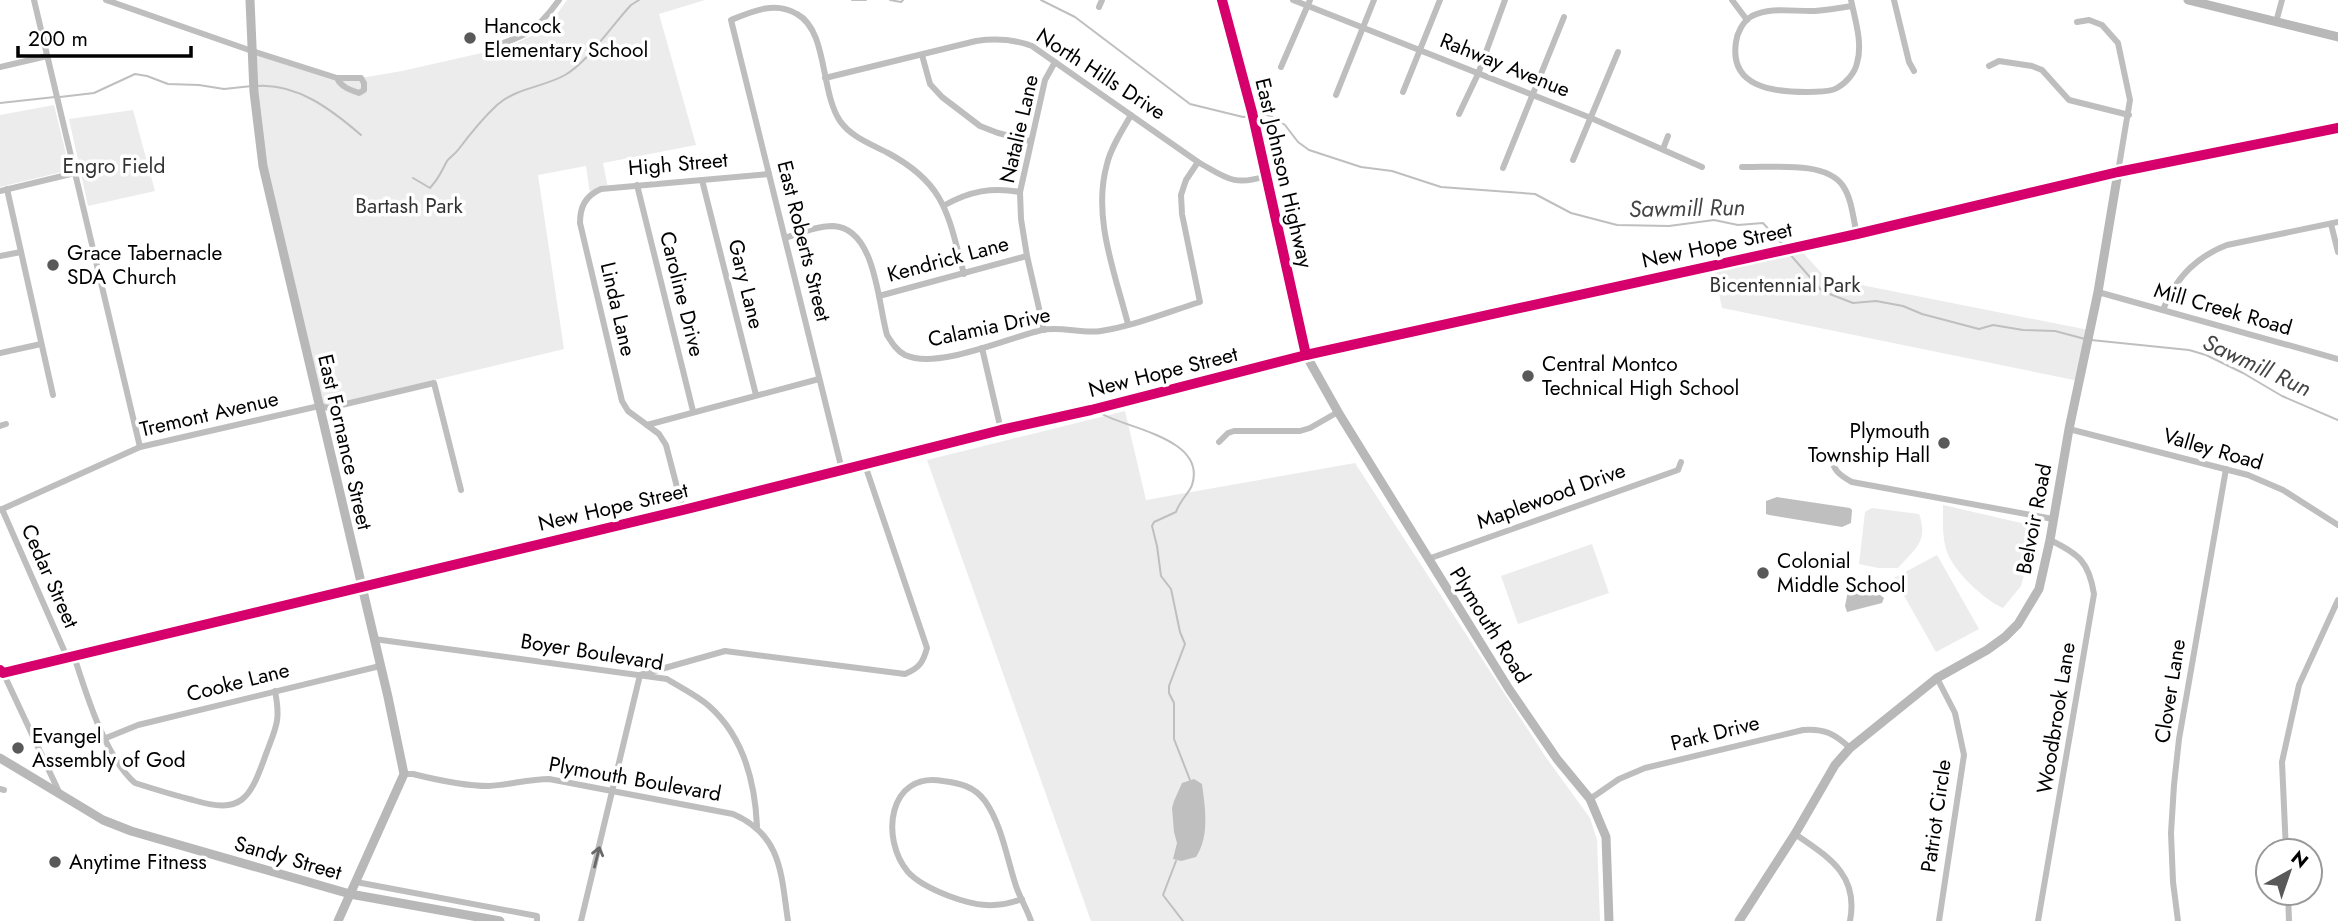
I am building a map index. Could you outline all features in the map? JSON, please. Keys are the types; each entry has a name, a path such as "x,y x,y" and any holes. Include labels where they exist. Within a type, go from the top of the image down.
{"street":[{"path":"34,0 140,447"},
{"name":"East Fornance Street","path":"250,0 254,92 263,166 404,775"},
{"path":"487,48 512,41 537,27 559,0"},
{"name":"East Johnson Highway","path":"1222,0 1252,113 1306,355"},
{"name":"Rahway Avenue","path":"1293,0 1309,3 1363,28 1591,118 1702,167"},
{"path":"1336,95 1374,0"},
{"path":"1403,92 1440,0"},
{"path":"1460,114 1505,0"},
{"path":"1732,0 1747,20"},
{"path":"1894,0 1909,62 1914,71"},
{"path":"2189,0 2338,37"},
{"path":"2276,22 2282,0"},
{"path":"110,1 337,78"},
{"path":"1281,67 1309,3"},
{"path":"1852,3 1859,44 1857,64 1842,84 1830,90 1768,90 1750,82 1741,71 1735,53 1738,33 1747,20 1767,12 1818,11 1852,3"},
{"name":"East Roberts Street","path":"825,78 814,34 806,20 797,14 785,8 773,7 731,20 842,470"},
{"path":"1503,168 1564,17"},
{"path":"2077,22 2089,20 2102,25 2118,43 2130,100 2118,172"},
{"name":"North Hills Drive","path":"825,78 994,38 1021,42 1032,46 1198,162 1237,182 1249,182 1266,176"},
{"path":"1573,160 1618,52"},
{"path":"922,55 930,84 942,97 980,126 998,134 1030,141"},
{"path":"0,67 47,56"},
{"path":"1989,66 1999,61 2032,66 2042,70 2069,100 2129,116"},
{"name":"Natalie Lane","path":"1044,330 1027,256 1020,192 1045,80 1055,62"},
{"path":"825,78 832,107 848,131 909,165 928,181 945,205 964,274"},
{"path":"1128,324 1104,229 1102,206 1107,163 1131,115"},
{"name":"New Hope Street","path":"1,669 70,656 683,510 1001,430 1091,411 1306,355 1857,234 2118,172 2338,128"},
{"path":"1663,149 1668,136"},
{"name":"Calamia Drive","path":"785,238 826,226 842,227 854,234 867,253 887,335 892,344 905,355 932,359 1044,330 1098,331 1200,302 1182,214 1181,195 1186,180 1198,162"},
{"path":"1742,167 1817,169 1832,175 1846,193 1857,234"},
{"name":"Belvoir Road","path":"1739,921 1835,765 1850,748 1937,678 1987,650 2018,624 2039,589 2098,292 2118,172"},
{"path":"54,395 4,190 75,173"},
{"name":"High Street","path":"590,194 600,189 769,174"},
{"name":"Gary Lane","path":"702,180 756,396"},
{"name":"Caroline Drive","path":"637,186 693,411"},
{"path":"945,205 988,189 1020,192"},
{"name":"Linda Lane","path":"590,194 580,212 580,223 622,401 628,411 659,434 666,445 683,510"},
{"path":"2164,310 2169,294 2186,271 2197,260 2227,245 2334,223 2338,252"},
{"path":"0,257 21,251"},
{"name":"Kendrick Lane","path":"879,296 1027,256"},
{"name":"Mill Creek Road","path":"2098,292 2338,359"},
{"path":"0,354 41,344"},
{"path":"982,348 1001,430"},
{"name":"Plymouth Road","path":"1306,355 1338,412 1509,689 1557,759 1590,799 1606,837 1609,921"},
{"path":"647,425 819,379"},
{"name":"Tremont Avenue","path":"1,509 140,447 434,383 461,490"},
{"path":"1219,442 1234,431 1300,431 1338,412"},
{"name":"Valley Road","path":"2069,429 2248,475 2283,490 2338,525"},
{"path":"1831,456 1832,466 1837,473 1852,482 2053,519"},
{"name":"Maplewood Drive","path":"1428,559 1678,470 1681,462"},
{"path":"582,921 640,675 725,651 905,674 918,668 924,659 928,648 865,465"},
{"name":"Clover Lane","path":"2178,921 2171,833 2174,785 2179,739 2226,470"},
{"name":"Cedar Street","path":"1,509 116,760 125,775 135,783 212,806 230,806 256,782 279,717 275,691"},
{"name":"Woodbrook Lane","path":"2038,921 2094,594 2091,574 2086,564 2070,549 2050,540"},
{"path":"2285,837 2282,762 2299,685 2338,600"},
{"name":"Boyer Boulevard","path":"374,639 667,680 708,705 732,732 749,773 757,825"},
{"name":"Cooke Lane","path":"106,738 138,725 380,666"},
{"path":"1,669 60,796"},
{"name":"Patriot Circle","path":"1937,678 1955,713 1964,755 1939,921"},
{"name":"Park Drive","path":"1590,799 1619,779 1645,768 1803,730 1826,730 1838,736 1850,748"},
{"name":"Sandy Street","path":"0,758 103,820 131,831 350,894 500,921"},
{"name":"Plymouth Boulevard","path":"404,775 413,774 466,785 487,786 529,779 549,779 733,814 757,825"},
{"path":"338,921 404,775"},
{"path":"1022,899 1000,906 975,905 938,891 909,874 900,860 894,841 893,808 901,794 927,780 940,780 975,790 997,825 1031,921"},
{"path":"757,825 774,851 780,870 788,921"},
{"path":"1795,834 1832,860 1838,868 1850,889 1850,921"},
{"path":"356,882 537,916 537,921"}],"green space":[{"name":"Bartash Park","path":"567,0 705,0 659,14 696,145 603,163 608,188 590,194 586,166 538,175 564,349 322,407 263,166 252,51 337,78 361,78 508,47 546,29"},
{"path":"54,105 70,170 0,187 0,115"},
{"name":"Engro Field","path":"133,110 155,191 88,206 69,119"},
{"name":"Bicentennial Park","path":"1798,247 1826,278 2089,330 2079,381 1722,308 1713,265"},
{"path":"1125,411 1146,500 1355,463 1545,756 1590,818 1597,840 1600,921 1091,921 927,460"},
{"path":"1943,505 2030,525 2034,529 2021,586 2003,608 1970,583 1949,557 1944,538"},
{"path":"1872,508 1919,514 1922,531 1919,544 1898,568 1859,564 1865,512"},
{"path":"1592,544 1609,593 1518,624 1501,576"},
{"path":"1937,555 1979,629 1936,652 1894,578"}],"shaded area":[{"path":"1777,497 1850,508 1851,523 1842,527 1766,514 1766,501"},
{"path":"1849,586 1876,592 1884,598 1882,603 1847,612 1845,606"},
{"path":"1194,779 1202,784 1205,831 1196,857 1181,861 1173,859 1177,843 1172,808 1182,783"}],"waterway":[{"name":"Sawmill Run","path":"413,178 430,188 447,161 497,105 513,95 565,75 591,53 631,5 639,0"},
{"name":"Sawmill Run","path":"852,0 866,0"},
{"name":"Sawmill Run","path":"890,0 903,0"},
{"name":"Sawmill Run","path":"1041,0 1075,17 1190,104 1243,117 1250,116"},
{"name":"Sawmill Run","path":"60,97 94,93 135,74 168,84 224,89 252,86"},
{"name":"Sawmill Run","path":"257,86 286,89 313,100 361,135"},
{"name":"Sawmill Run","path":"0,103 55,97"},
{"name":"Sawmill Run","path":"1255,115 1271,116 1285,125 1298,142 1309,150 1361,167 1392,171 1441,187 1535,194 1571,213 1617,225 1669,226 1714,220 1738,225 1763,223 1783,245"},
{"name":"Sawmill Run","path":"1788,252 1822,291 1853,303 1876,301 1903,306 1922,314 1979,329 1993,325 2055,331 2085,339"},
{"name":"Sawmill Run","path":"2091,340 2189,350 2206,355 2282,396 2338,420"},
{"path":"1102,414 1177,446 1188,457 1194,469 1191,488 1176,512 1154,522 1152,526 1161,576 1171,589 1185,644 1169,686 1169,693 1174,703 1174,739 1190,780"},
{"path":"1176,861 1163,895 1183,921"}],"cycle path":[{"path":"1222,0 1252,112 1306,355"},
{"path":"0,670 3,673 683,510 1306,355 1857,234 2118,172 2338,128"}],"place":[{"name":"Hancock Elementary School","path":"470,38"},
{"name":"Grace Tabernacle SDA Church","path":"53,265"},
{"name":"Central Montco Technical High School","path":"1528,376"},
{"name":"Plymouth Township Hall","path":"1944,443"},
{"name":"Colonial Middle School","path":"1763,573"},
{"name":"Evangel Assembly of God","path":"18,748"},
{"name":"Anytime Fitness","path":"55,862"}]}
